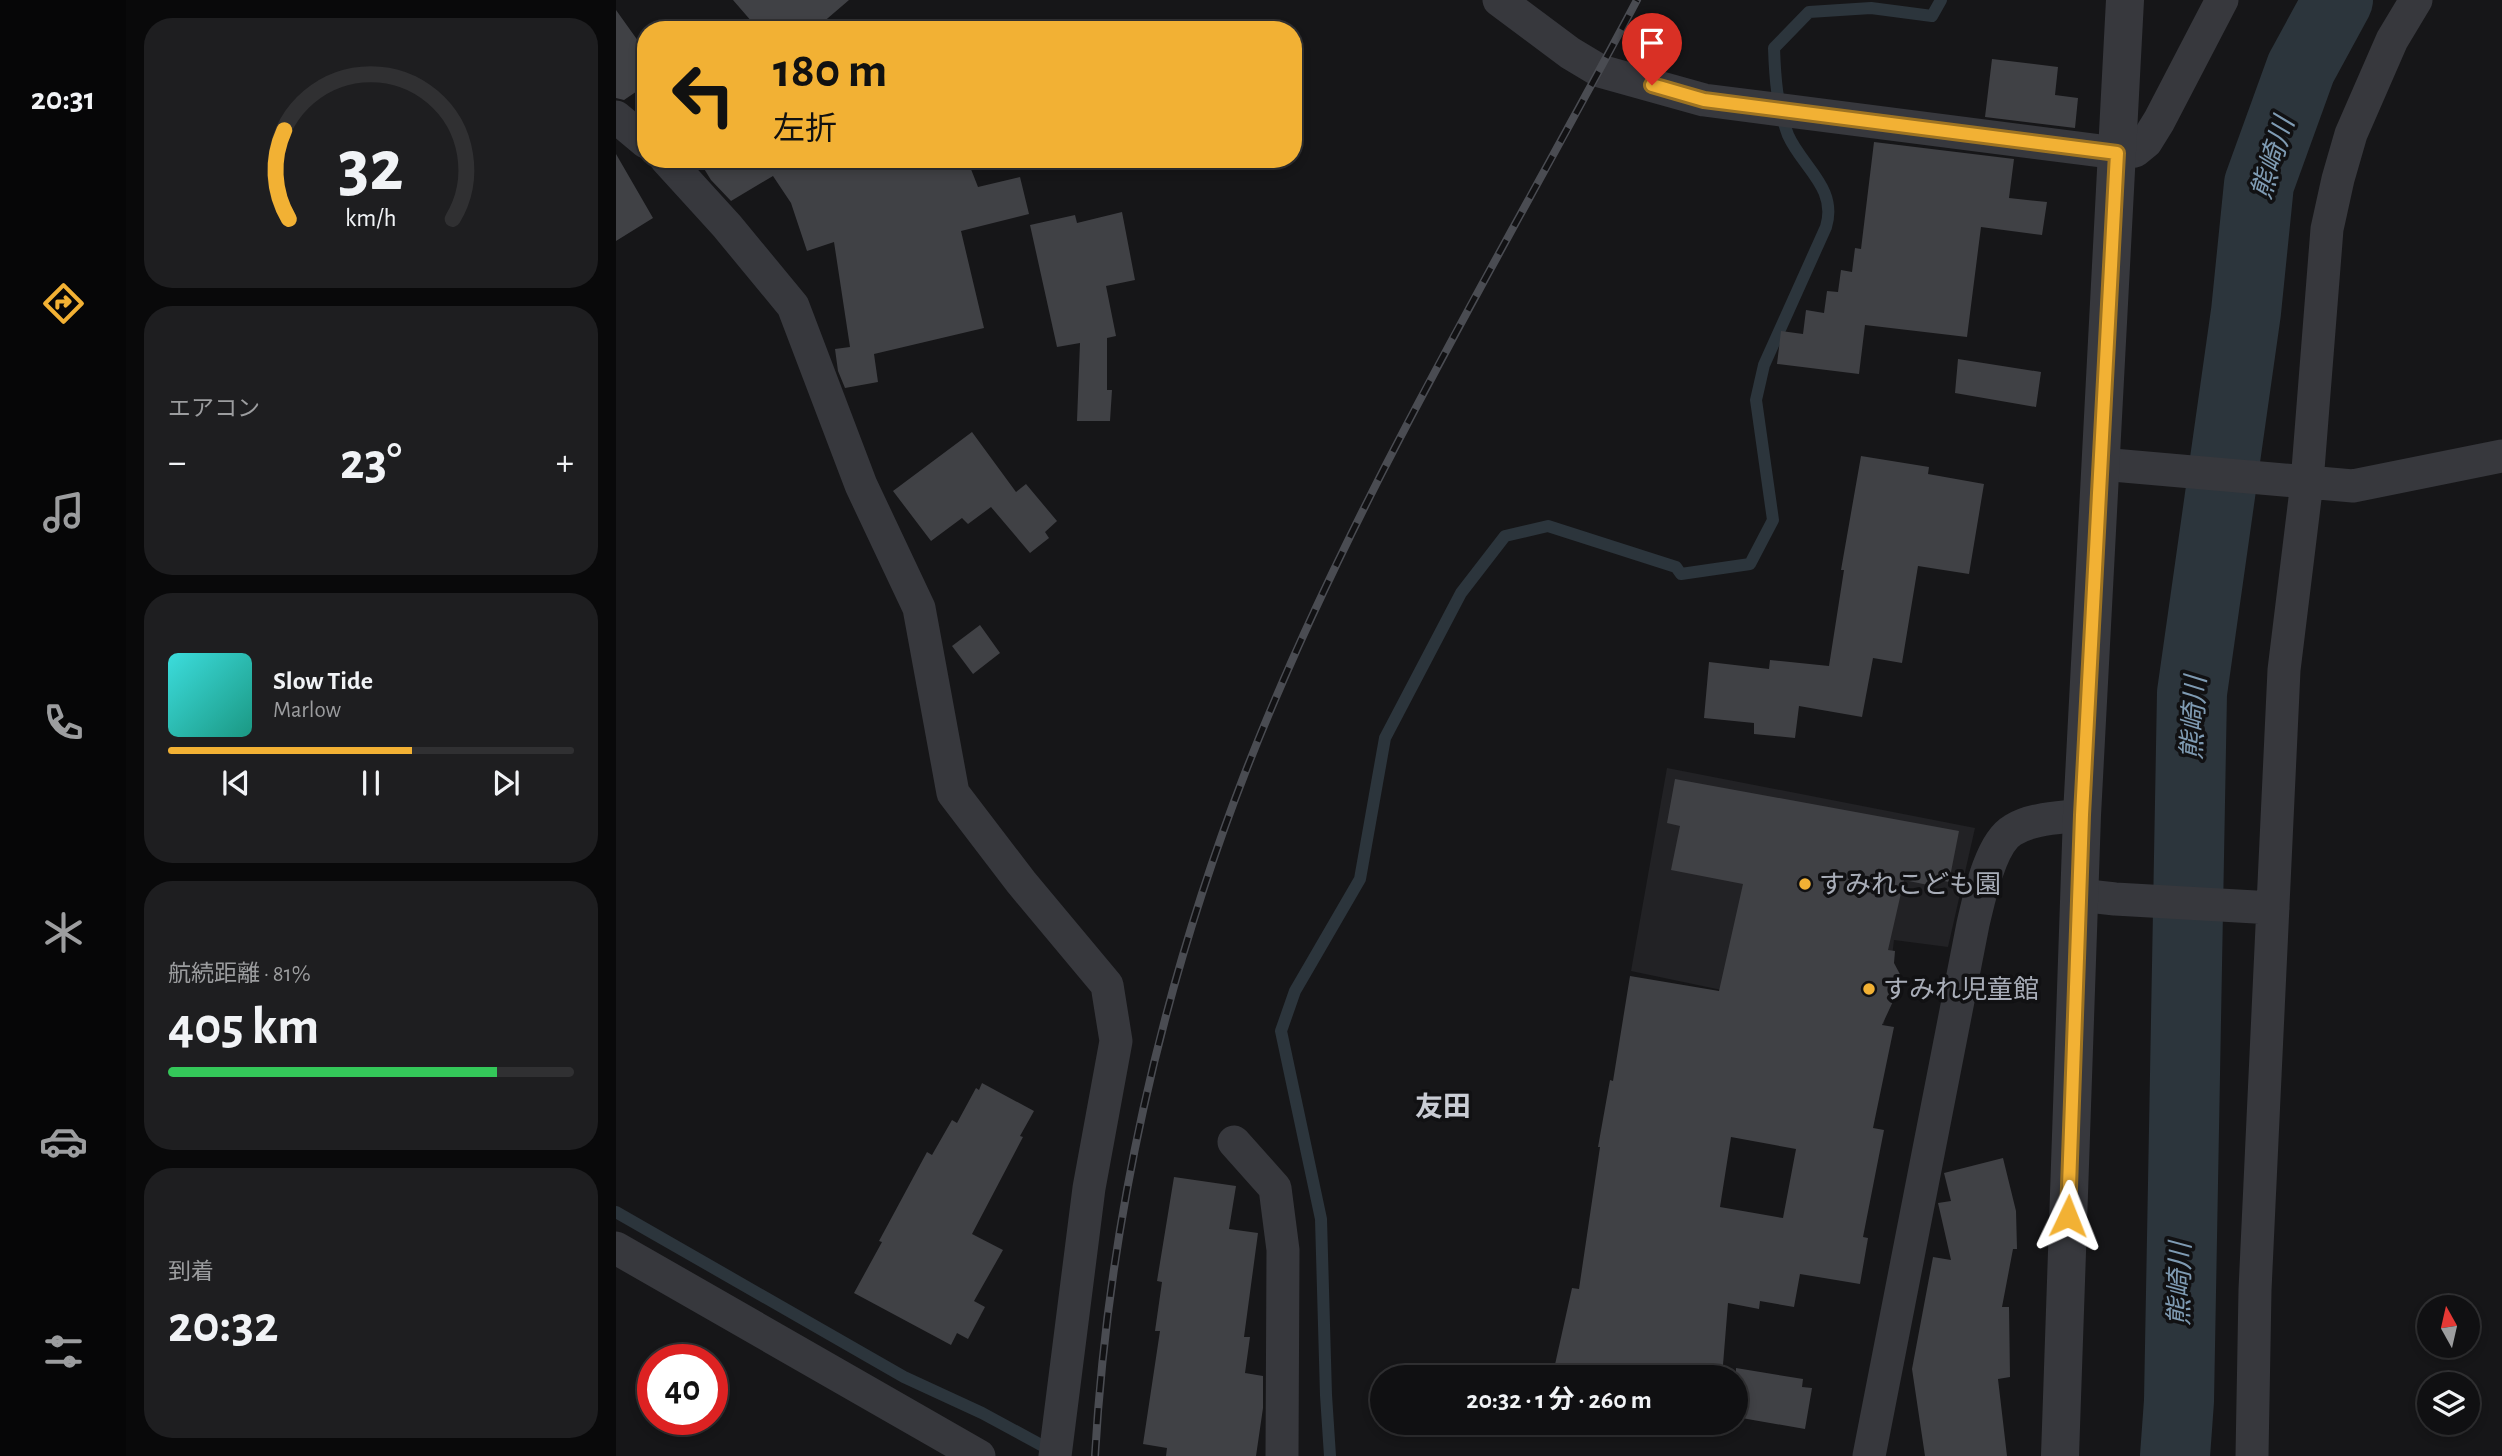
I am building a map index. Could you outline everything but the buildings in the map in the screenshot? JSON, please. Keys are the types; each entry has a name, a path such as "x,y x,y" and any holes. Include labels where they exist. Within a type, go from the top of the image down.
{"street":[{"path":"1499,0 1600,71 1704,100 2117,153 2135,151 2146,142 2222,0"},
{"path":"2060,1456 2097,897 2082,815 2125,0"},
{"path":"2252,1456 2266,908 2284,670 2307,482 2321,280 2337,179 2351,134 2392,40 2416,0"},
{"path":"616,117 637,134"},
{"path":"674,168 727,226 793,306 861,485 919,608 953,793 1021,882 1107,985 1116,1041 1089,1188 1057,1445"},
{"path":"2101,464 2353,486 2502,457"},
{"path":"1869,1456 1972,924 1981,892 2003,838 2012,830 2027,824 2082,815"},
{"path":"2097,897 2266,908"},
{"path":"1234,1142 1275,1188 1283,1250 1282,1456"},
{"path":"616,1248 979,1456"}],"shaded area":[{"name":"すみれこども園","path":"1667,768 1975,828 1948,947 1894,940 1884,1024 1631,971"}],"waterway":[{"path":"1330,1456 1321,1219 1281,1031 1295,991 1360,879 1385,738 1461,593 1505,536 1548,526 1676,567 1681,574 1750,564 1773,520 1756,400 1764,365 1826,227 1828,213 1823,189 1794,147 1784,124 1777,92 1774,48 1809,12 1871,8 1932,16 1941,0"},
{"name":"熊崎川","path":"2175,1456 2179,1401 2192,693 2246,312 2259,184 2301,68 2338,0"},
{"path":"616,1212 904,1377 982,1413 1054,1452"}],"railway":[{"path":"1095,1456 1112,1282 1143,1109 1188,938 1245,773 1286,673 1380,477 1637,0"}],"place":[{"name":"すみれこども園","path":"1805,884"},
{"name":"すみれ児童館","path":"1869,989"}],"district":[{"name":"友田","path":"1443,1106"}],"route":[{"path":"1652,85 1704,100 2117,153 2082,815 2068,1216"}]}
